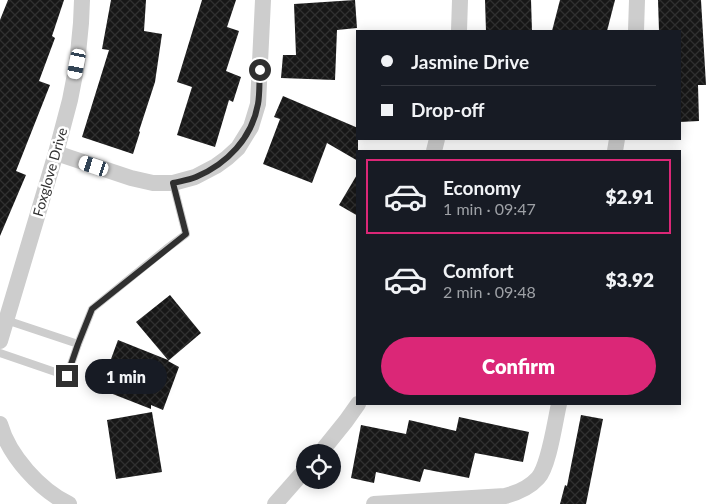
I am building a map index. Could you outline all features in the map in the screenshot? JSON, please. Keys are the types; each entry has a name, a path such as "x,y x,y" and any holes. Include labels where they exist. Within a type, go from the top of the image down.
{"street":[{"name":"Foxglove Drive","path":"0,341 3,319 56,153 70,100 77,64 82,0"},
{"path":"56,153 131,178 153,183 173,183 195,177 216,166 238,148 251,127 258,104 263,0"},
{"path":"458,30 460,0"},
{"path":"636,30 637,0"},
{"path":"327,444 357,405"},
{"path":"374,504 505,496 519,492 539,478 544,470 559,405"},
{"path":"0,424 4,437 20,463 46,489 69,504"},
{"path":"275,504 296,480"}],"lane":[{"path":"0,353 67,376 92,309 186,234 173,183"},
{"path":"3,319 78,344"}],"building":[{"path":"8,0 64,0 52,36 55,38 39,81 50,85 16,171 26,175 0,236 0,20"},
{"path":"111,0 146,0 144,31 162,34 155,82 133,154 82,137 109,50 102,49"},
{"path":"202,0 236,0 227,27 239,31 226,71 241,77 233,102 229,100 215,147 177,135 192,87 177,82"},
{"path":"355,0 357,28 337,30 335,80 281,78 283,55 296,55 294,4"},
{"path":"485,0 531,0 532,30 486,30"},
{"path":"560,0 615,0 607,30 552,30"},
{"path":"658,0 701,0 706,85 698,85 699,121 681,122 681,30 659,30"},
{"path":"283,96 356,127 358,150 356,150 356,160 327,143 312,183 263,164 280,119 274,117"},
{"path":"356,176 356,215 339,205"},
{"path":"170,295 201,333 168,361 179,367 163,410 151,405 151,409 100,389 118,340 168,360 136,322"},
{"path":"152,412 162,472 116,479 107,420"},
{"path":"581,415 603,419 586,504 560,504 565,485 567,486"},
{"path":"459,417 529,432 523,462 475,453 469,478 424,469 420,482 376,472 374,483 351,478 361,425 406,434 409,420 456,431"}],"route":[{"path":"67,376 92,309 186,234 173,183 195,177 216,166 238,148 251,127 258,104 260,70"}]}
